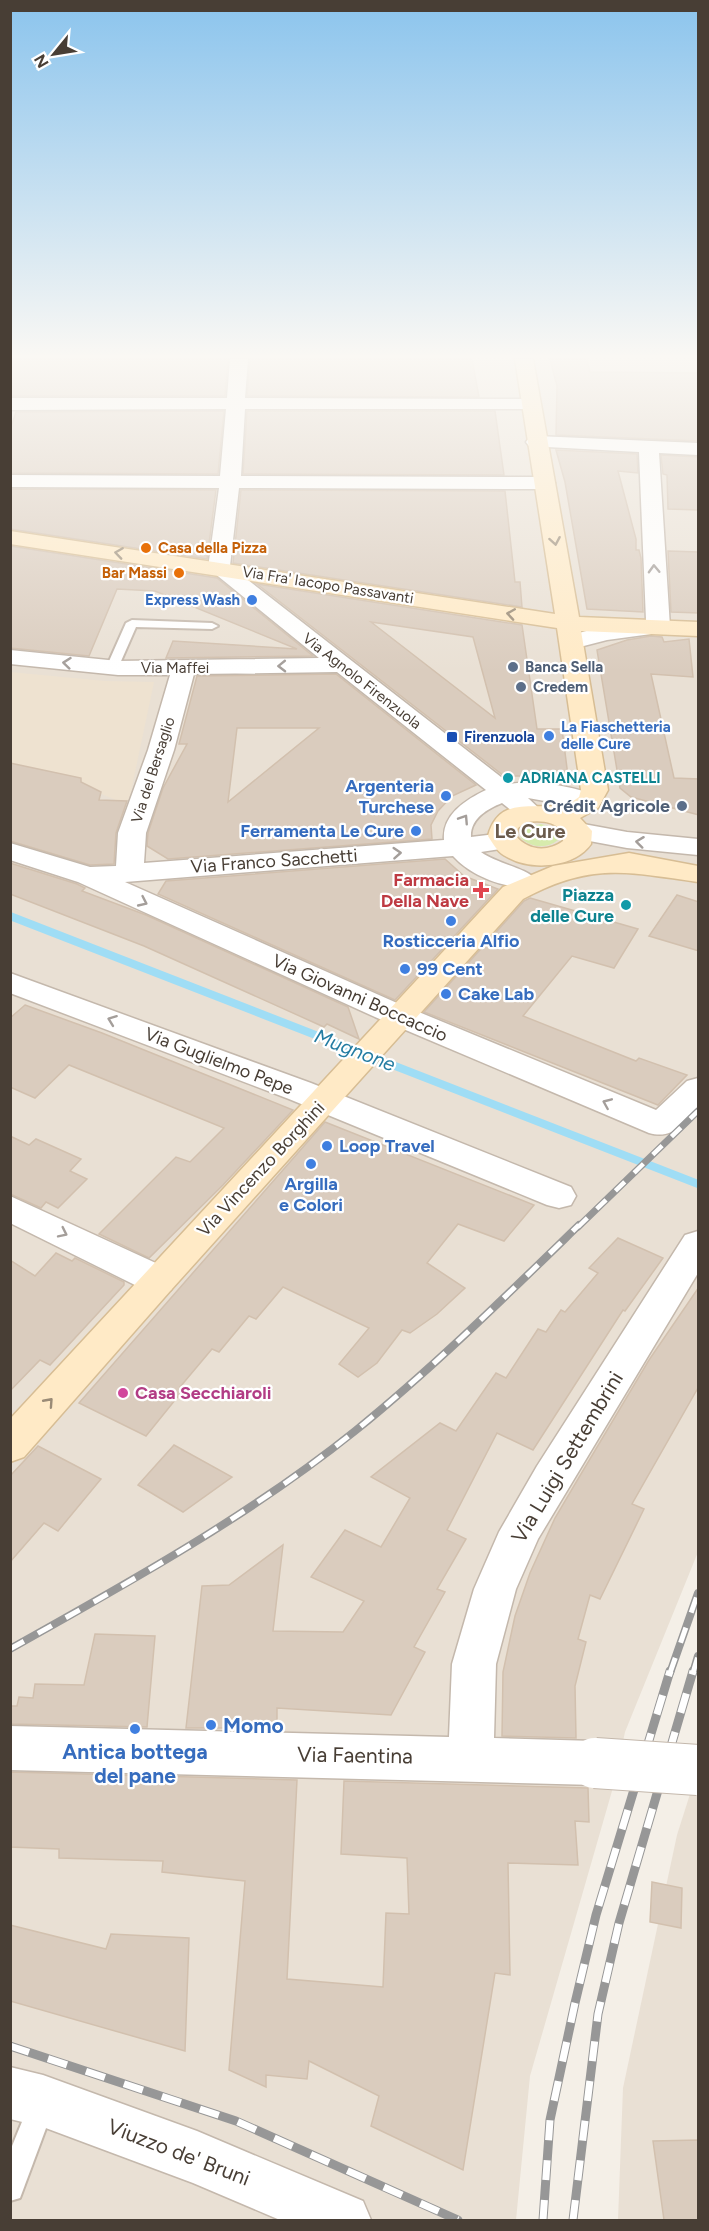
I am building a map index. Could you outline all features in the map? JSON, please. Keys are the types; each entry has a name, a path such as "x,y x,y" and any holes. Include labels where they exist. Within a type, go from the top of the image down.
{"street":[{"path":"219,568 232,463"},
{"path":"541,463 571,632 592,797"},
{"path":"649,463 652,627"},
{"path":"10,481 545,483"},
{"name":"Via Fra' Iacopo Passavanti","path":"10,537 219,568 571,632 652,627 699,629"},
{"name":"Via Agnolo Firenzuola","path":"219,568 507,792"},
{"name":"Via Maffei","path":"11,658 112,668 341,665"},
{"name":"Via del Bersaglio","path":"130,872 132,833 161,750 184,668"},
{"path":"592,797 545,792 507,792 475,806 465,814 458,830 461,847 483,866 517,886 580,867 607,863 649,865 699,874"},
{"path":"507,792 559,827 649,865"},
{"path":"592,797 559,827 558,855 543,857 520,853 504,841 502,829 513,818 559,827 627,840 699,847"},
{"path":"461,847 504,841"},
{"name":"Via Franco Sacchetti","path":"88,876 461,847"},
{"name":"Via Giovanni Boccaccio","path":"10,851 88,876 401,1016 661,1125 699,1089"},
{"path":"517,886 543,857"},
{"name":"Via Vincenzo Borghini","path":"10,1446 517,886"},
{"name":"Via Guglielmo Pepe","path":"15,989 332,1091 559,1196"},
{"path":"10,1208 158,1280"},
{"name":"Via Luigi Settembrini","path":"471,1758 474,1664 495,1589 520,1532 551,1478 699,1244"},
{"name":"Via Faentina","path":"10,1748 471,1758 699,1770"},
{"name":"Viuzzo de' Bruni","path":"27,2097 197,2157 344,2220"}],"lane":[{"path":"112,668 132,623 212,626"},
{"path":"10,2188 27,2097"}],"shaded area":[{"path":"11,463 698,463 698,1552 625,1732 614,1784 530,2076 516,2220 11,2220"},
{"path":"10,672 105,681 154,682 129,801 116,800 82,786 80,778 11,763"},
{"path":"698,1769 698,2220 618,2220 623,2088 677,1835"}],"green space":[{"path":"541,824 556,829 560,837 558,840 549,845 539,846 529,844 521,838 523,829"}],"building":[{"path":"10,463 219,463 218,474 10,473"},
{"path":"244,463 502,463 504,475 243,474"},
{"path":"560,463 637,463 638,473 618,471 636,539 636,550 639,550 641,558 643,612 587,609"},
{"path":"662,463 699,463 699,510 668,509 667,475 663,474"},
{"path":"10,489 216,490 207,559 10,529"},
{"path":"241,490 505,491 515,582 520,582 522,607 233,563"},
{"path":"10,546 217,578 313,656 166,658 173,641 297,649 155,591 117,589 89,656 10,648"},
{"path":"668,551 699,552 699,613 671,612"},
{"path":"257,584 522,625 537,729 562,729 568,776 504,776","holes":["371,622 473,637 495,718"]},
{"path":"651,636 662,637 664,642 689,639 693,677 651,674 674,778 699,779 699,815 631,797 620,788 597,650 627,640"},
{"path":"336,674 476,785 452,796 438,811 431,825 432,839 168,859 147,846 148,833 163,788 187,744 179,744 197,676","holes":["237,728 319,728 228,802"]},
{"path":"10,763 81,778 81,782 101,792 99,800 127,801 116,833 114,864 90,865 10,841"},
{"path":"445,859 464,876 498,889 395,1000 158,894 166,881"},
{"path":"10,863 77,884 85,888 82,891 146,915 348,1007 359,1039 327,1024 324,1027 144,946 10,894"},
{"path":"677,895 699,902 699,951 649,936"},
{"path":"530,898 638,929 614,968 572,956 523,1016 636,1061 639,1058 687,1075 658,1105 424,1012 524,901"},
{"path":"25,1005 102,1033 293,1110 223,1185 149,1258 99,1234 176,1157 190,1162 224,1128 69,1065 35,1098 10,1087 10,1018"},
{"path":"325,1122 534,1205 504,1241 458,1224 427,1263 465,1288 437,1314 410,1333 402,1330 377,1363 358,1377 339,1364 369,1328 283,1287 256,1319 249,1316 219,1352 212,1349 180,1387 184,1389 146,1436 79,1403"},
{"path":"10,1136 29,1145 36,1139 81,1159 70,1171 87,1179 58,1208 46,1202 41,1208 10,1194"},
{"path":"618,1238 663,1258 625,1311 623,1310 533,1450 497,1433 447,1530 466,1539 437,1589 445,1592 414,1647 425,1652 391,1715 277,1708 277,1728 186,1728 202,1586 229,1585 283,1545 273,1631 343,1632 364,1601 311,1577 345,1530 381,1547 410,1498 371,1477 440,1423 456,1431 496,1373 506,1378 538,1329 546,1332 561,1310 565,1312 598,1273 589,1268"},
{"path":"56,1253 72,1261 75,1258 124,1282 124,1285 50,1365 40,1360 10,1391 10,1260 35,1276"},
{"path":"699,1287 699,1386 632,1504 644,1509 600,1599 590,1595 578,1639 586,1642 575,1686 576,1738 502,1736 503,1672 515,1616 530,1573 555,1518 578,1479 649,1360"},
{"path":"174,1445 232,1477 183,1512 138,1485"},
{"path":"38,1446 101,1479 58,1531 44,1523 10,1562 10,1476"},
{"path":"95,1634 155,1636 147,1727 10,1724 10,1706 17,1706 19,1697 33,1698 35,1684 84,1685"},
{"path":"10,1772 297,1780 287,1979 383,1987 386,1913 409,1914 407,1858 341,1854 344,1781 588,1788 589,1822 575,1821 578,1865 508,1863 510,1975 495,1973 463,2170 371,2126 379,2096 309,2061 307,2079 266,2075 266,2087 229,2070 245,1881 162,1872 163,1861 59,1858 59,1849 10,1847"},
{"path":"652,1882 682,1888 681,1928 650,1922"},
{"path":"10,1925 106,1949 111,1934 189,1938 185,2051 10,2001"},
{"path":"699,2140 699,2220 664,2220 653,2141"}],"waterway":[{"name":"Mugnone","path":"10,916 698,1184"}],"railway":[{"path":"578,1227 698,1111"},
{"path":"10,1649 187,1547 315,1462 413,1382 579,1225"},
{"path":"670,1673 698,1593"},
{"path":"693,1673 698,1656"},
{"path":"543,2220 550,2120 575,2003 596,1915 670,1671"},
{"path":"573,2220 598,2014 619,1923 693,1671"},
{"path":"10,2046 236,2121 458,2220"}],"place":[{"name":"Casa della Pizza","path":"146,548"},
{"name":"Bar Massi","path":"179,573"},
{"name":"Express Wash","path":"252,600"},
{"name":"Banca Sella","path":"513,667"},
{"name":"Credem","path":"521,687"},
{"name":"La Fiaschetteria delle Cure","path":"549,736"},
{"name":"Firenzuola","path":"452,737"},
{"name":"ADRIANA CASTELLI","path":"508,778"},
{"name":"Argenteria Turchese","path":"446,796"},
{"name":"Crédit Agricole","path":"682,806"},
{"name":"Ferramenta Le Cure","path":"416,831"},
{"name":"Farmacia Della Nave","path":"481,890"},
{"name":"Piazza delle Cure","path":"626,905"},
{"name":"Rosticceria Alfio","path":"451,921"},
{"name":"99 Cent","path":"405,969"},
{"name":"Cake Lab","path":"446,994"},
{"name":"Loop Travel","path":"327,1146"},
{"name":"Argilla e Colori","path":"311,1164"},
{"name":"Casa Secchiaroli","path":"123,1393"},
{"name":"Momo","path":"211,1725"},
{"name":"Antica bottega del pane","path":"135,1729"}],"district":[{"name":"Le Cure","path":"530,831"}]}
